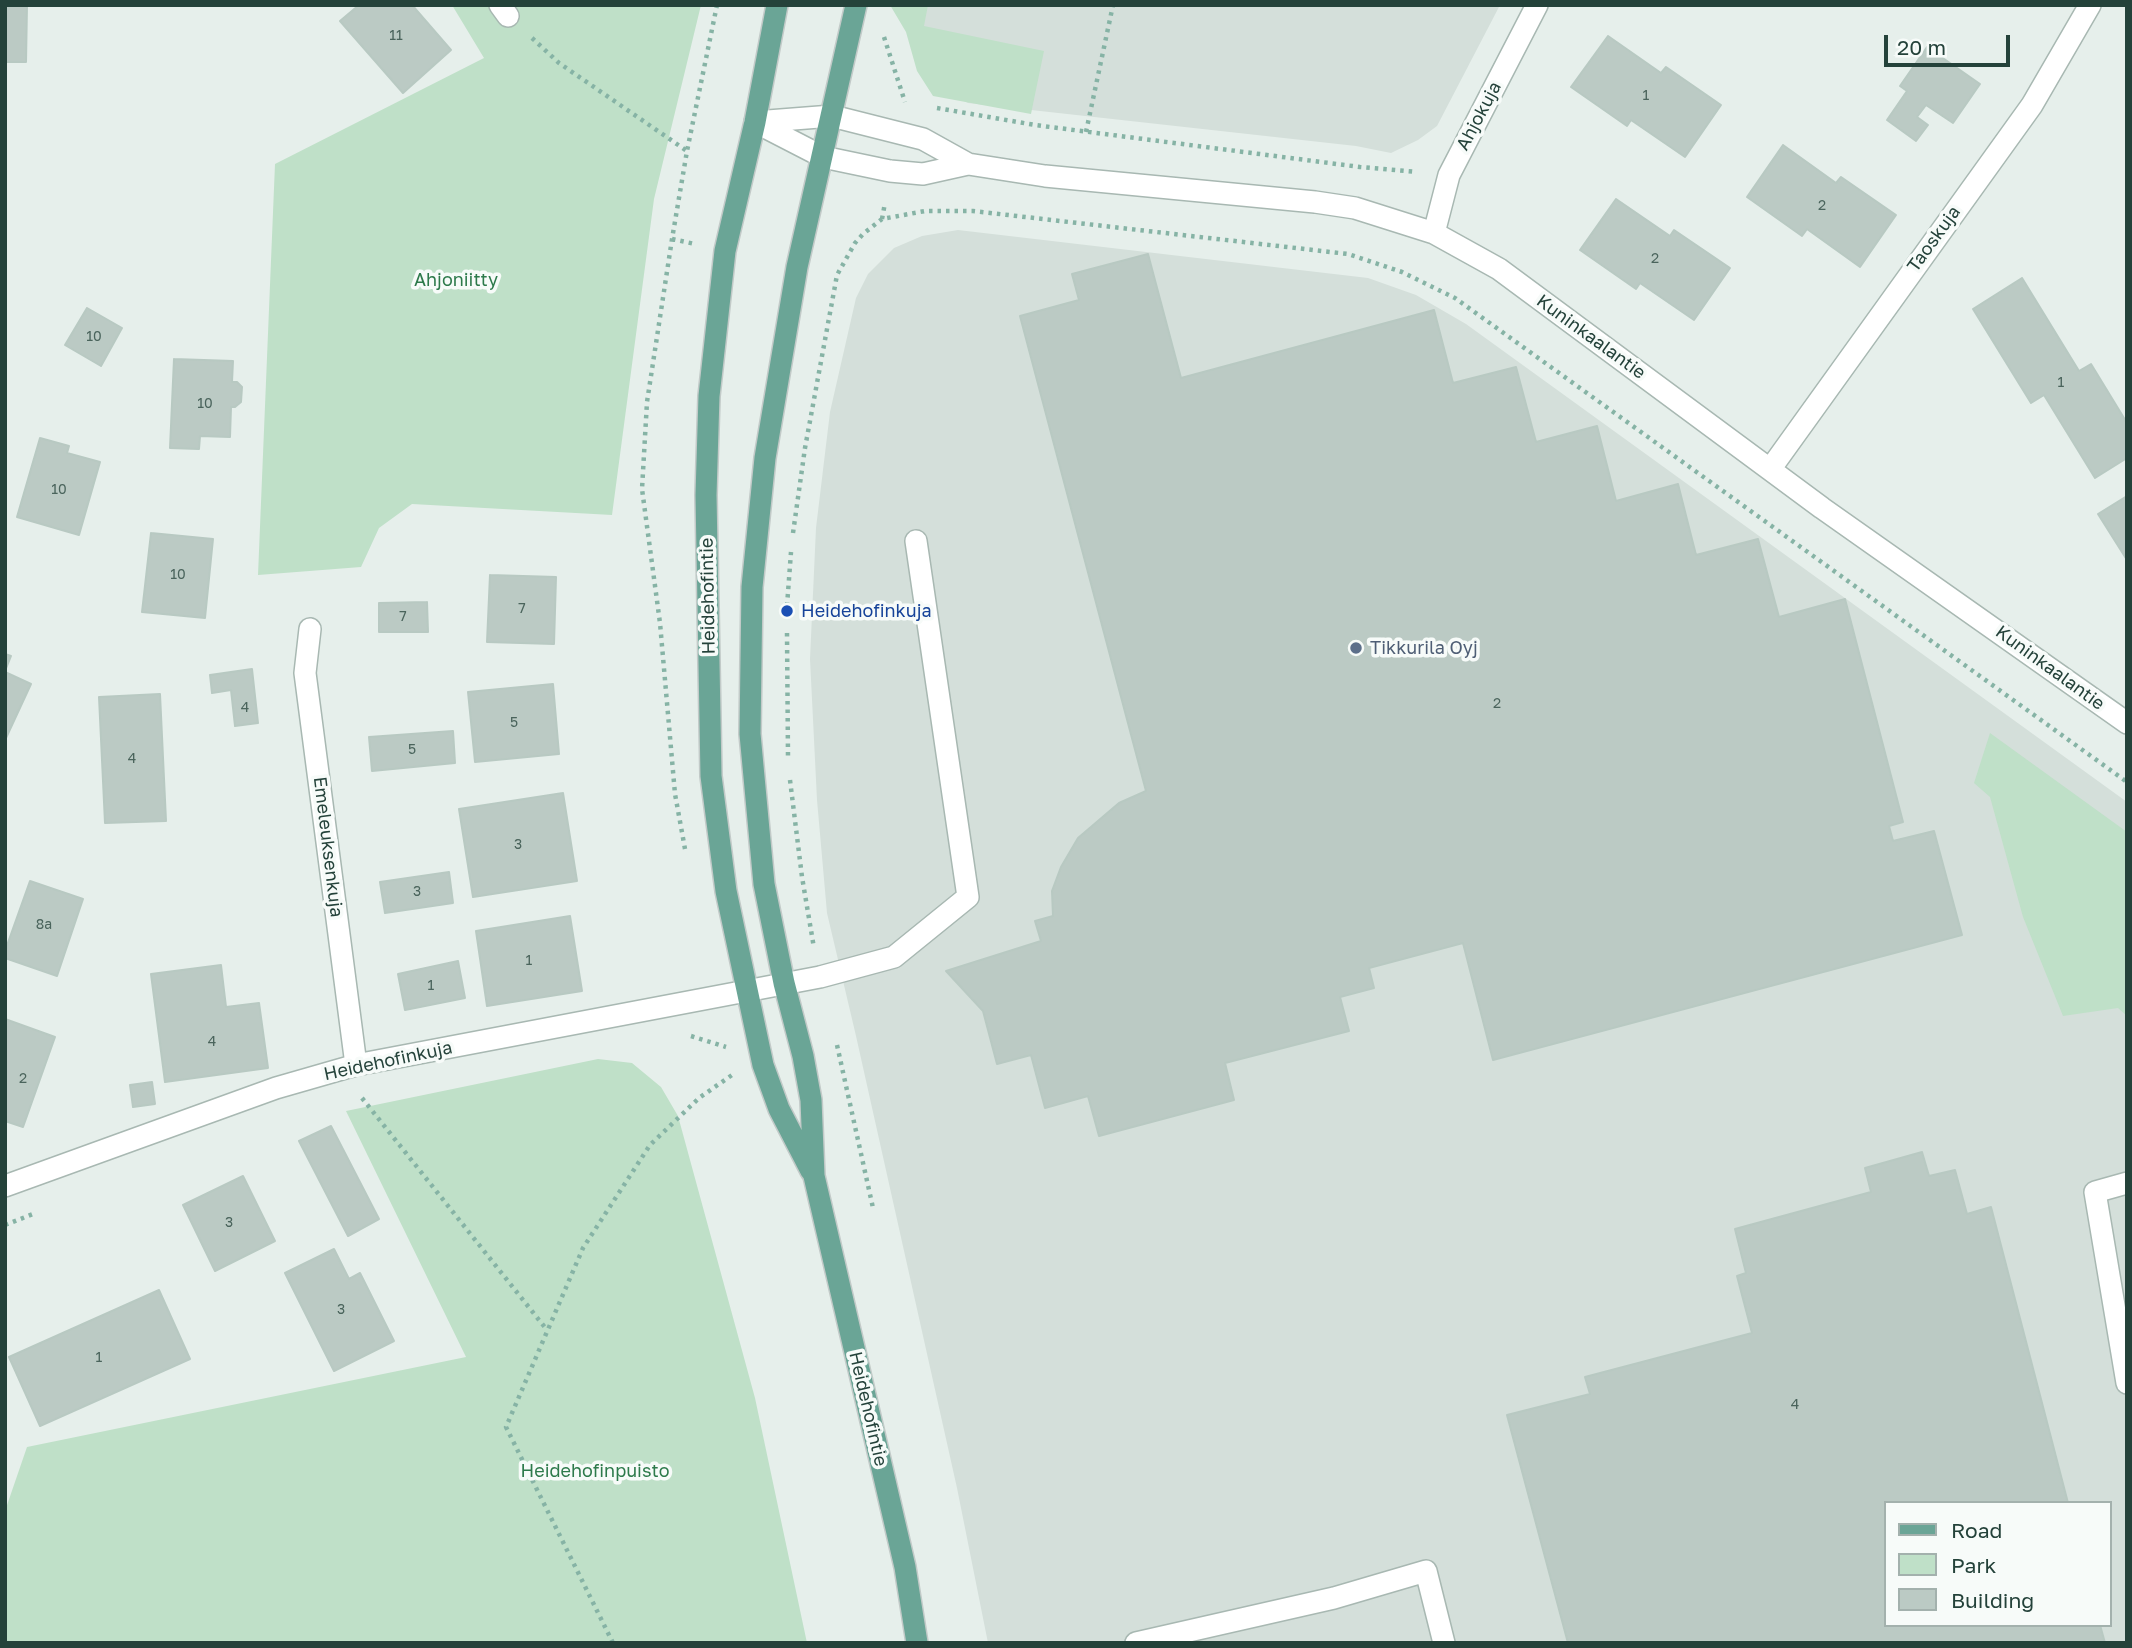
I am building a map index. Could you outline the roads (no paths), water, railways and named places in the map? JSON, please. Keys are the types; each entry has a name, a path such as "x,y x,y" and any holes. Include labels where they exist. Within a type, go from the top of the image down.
{"main road":[{"name":"Heidehofintie","path":"777,5 755,122 725,251 709,396 706,495 711,776 726,891 763,1065 779,1109 814,1176"},
{"name":"Heidehofintie","path":"856,5 797,267 765,458 752,587 750,734 764,884 811,1100 814,1176 905,1567 917,1643"}],"street":[{"name":"Ahjokuja","path":"1434,233 1449,175 1536,5"},
{"name":"Taoskuja","path":"1771,468 2032,105 2090,5"},
{"name":"Kuninkaalantie","path":"755,122 832,116 923,139 968,164 1036,174 1355,208 1434,233 1499,270 1822,508 2127,723"},
{"name":"Kuninkaalantie","path":"755,122 822,157 923,174 968,164"},
{"name":"Heidehofinkuja","path":"5,1186 276,1088 356,1065 820,977 894,957 968,897 916,541"},
{"name":"Emeleuksenkuja","path":"310,629 305,673 356,1065"},
{"path":"2127,1184 2095,1192 2127,1383"},
{"path":"1136,1643 1335,1598 1426,1571 1444,1643"}],"place":[{"name":"Heidehofinkuja","path":"787,611"},
{"name":"Tikkurila Oyj","path":"1356,648"}],"park label":[{"name":"Ahjoniitty","path":"456,280"},
{"name":"Heidehofinpuisto","path":"595,1471"}]}
